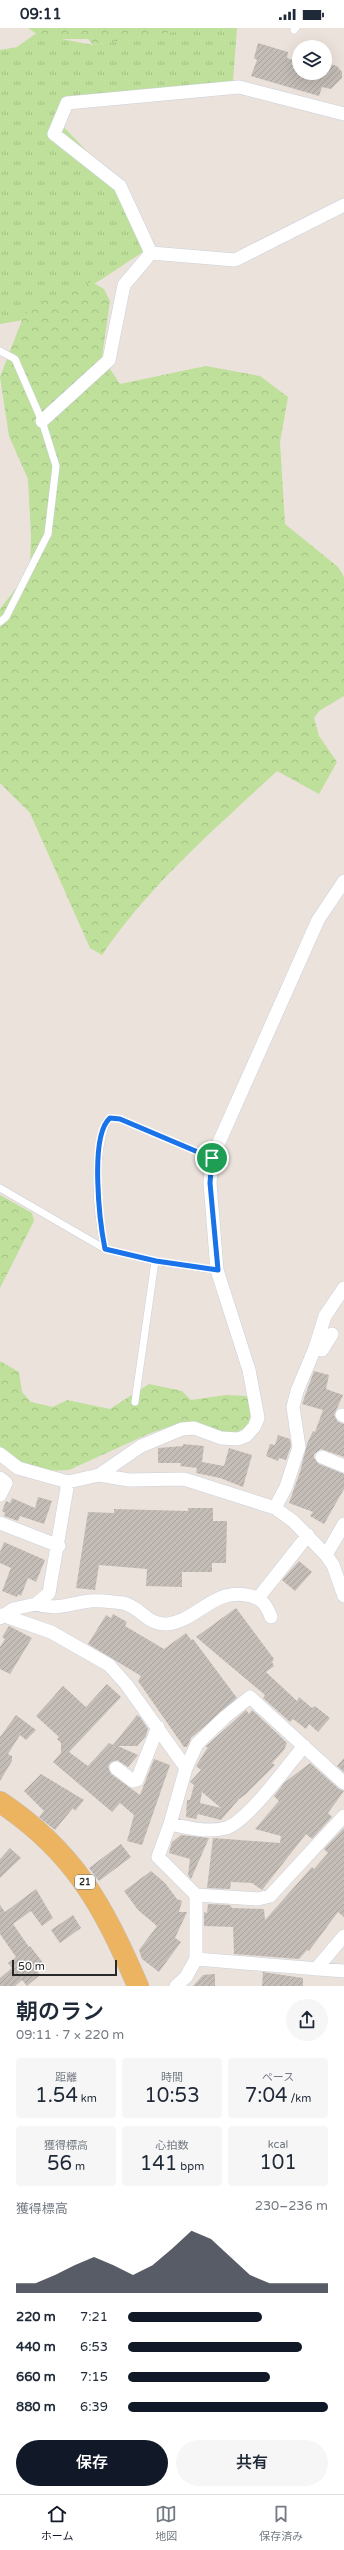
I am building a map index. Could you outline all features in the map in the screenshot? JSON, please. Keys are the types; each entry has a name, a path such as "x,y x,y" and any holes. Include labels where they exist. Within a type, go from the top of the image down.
{"main road":[{"name":"21","path":"0,1802 41,1832 77,1871 106,1916 138,1986"}],"street":[{"path":"151,253 120,186 54,134 67,103 239,87 344,114"},
{"path":"151,253 235,260 344,205"},
{"path":"42,421 109,360 124,285 151,253"},
{"path":"99,1475 141,1446 182,1429 194,1428 221,1438 234,1439 246,1436 254,1428 258,1418 249,1370 218,1270 210,1183 212,1158 318,920 344,881"},
{"path":"275,1508 298,1456 299,1441 293,1407 297,1391 315,1348 325,1316 344,1288"},
{"path":"315,1348 322,1350 332,1334"},
{"path":"0,1454 16,1466 40,1476 68,1482 99,1475 130,1480 184,1479 275,1508 308,1535 326,1555 333,1565 344,1596"},
{"path":"322,1457 344,1466"},
{"path":"0,1495 3,1480 16,1466"},
{"path":"4,1611 36,1604 49,1593 68,1482"},
{"path":"0,1523 58,1546"},
{"path":"326,1555 344,1524"},
{"path":"259,1597 308,1535"},
{"path":"36,1604 46,1608 90,1601 123,1604 134,1606 151,1620 166,1624 196,1612 227,1594 259,1597 268,1608 271,1617"},
{"path":"4,1611 51,1632 109,1665 158,1727 186,1768"},
{"path":"344,1783 250,1698 207,1733 198,1744 186,1768 170,1824 158,1857 196,1895 258,1899 270,1896 344,1816"},
{"path":"116,1768 133,1781 137,1780 158,1727"},
{"path":"170,1824 192,1829 215,1830 236,1824 304,1746"},
{"path":"176,1986 186,1977 196,1959 196,1895"},
{"path":"316,1969 344,1936"},
{"path":"196,1959 344,1970"}],"lane":[{"path":"0,350 15,359 42,421 56,466 48,534 6,617 0,622"},
{"path":"105,1249 99,1222 97,1160 106,1122 110,1118 120,1119 212,1158"},
{"path":"0,1188 105,1249 156,1261 218,1270"},
{"path":"135,1402 156,1261"}],"green space":[{"path":"28,28 198,28 93,45 88,39 44,39"},
{"path":"191,28 237,28 233,81 60,104 59,122 120,186 155,244 102,279 35,318 0,324 0,50 17,47 35,34 93,45"},
{"path":"92,282 104,289 110,301 102,357 120,384 206,366 260,376 288,397 280,442 285,524 338,567 344,577 344,696 319,711 314,718 319,736 337,762 319,794 277,771 184,858 162,881 120,929 102,955 90,948 30,813 0,783 0,609 30,570 31,536 28,479 9,436 0,377 22,320 32,305"},
{"path":"0,1195 32,1213 34,1221 0,1288"},
{"path":"0,1361 19,1372 22,1392 31,1402 53,1407 67,1400 110,1409 149,1384 182,1391 191,1400 226,1395 247,1396 252,1402 249,1425 234,1434 183,1422 148,1434 69,1470 43,1471 16,1461 0,1446"}],"building":[{"path":"258,43 288,52 287,58 292,60 292,80 332,80 332,65 337,66 342,72 342,78 331,89 322,87 319,96 251,76 257,60 254,58"},
{"path":"314,1371 329,1375 326,1389 343,1395 334,1415 338,1422 344,1424 344,1457 321,1449 314,1454 314,1458 319,1464 344,1474 344,1489 324,1524 310,1516 313,1512 289,1503 300,1472 307,1444 313,1431 315,1432 323,1410 302,1404"},
{"path":"278,1435 290,1439 291,1446 286,1460 279,1458 278,1461 266,1456 270,1444 275,1445"},
{"path":"183,1444 204,1446 202,1462 224,1466 229,1448 252,1455 243,1487 220,1478 196,1473 197,1468 180,1466 181,1463 158,1463 158,1448 183,1446"},
{"path":"38,1497 52,1501 44,1524 20,1516 18,1521 4,1516 5,1513 2,1511 6,1501 10,1503 12,1498 35,1508"},
{"path":"188,1508 213,1508 213,1521 227,1521 226,1563 212,1563 212,1572 182,1572 182,1587 146,1586 147,1569 99,1565 95,1590 76,1588 88,1512 114,1513 114,1509 188,1511"},
{"path":"4,1542 45,1560 36,1582 28,1578 21,1596 18,1594 17,1597 2,1591 11,1568 0,1563 0,1552"},
{"path":"299,1561 312,1572 295,1591 282,1580"},
{"path":"236,1608 274,1659 272,1662 274,1666 266,1672 297,1701 299,1697 312,1708 315,1706 330,1718 318,1732 309,1724 306,1729 293,1719 290,1722 263,1698 265,1695 196,1637"},
{"path":"113,1614 127,1622 125,1626 164,1649 186,1633 191,1640 193,1639 237,1698 191,1738 187,1747 184,1747 138,1681 141,1676 88,1644 106,1615 111,1618"},
{"path":"9,1626 32,1638 10,1674 0,1669 0,1647 5,1639 2,1637"},
{"path":"107,1684 121,1697 69,1752 88,1766 109,1743 113,1745 137,1715 140,1717 148,1729 146,1736 137,1746 118,1746 138,1755 128,1767 117,1760 110,1763 108,1767 111,1774 140,1795 154,1759 170,1765 142,1845 127,1841 134,1815 120,1803 112,1812 53,1762 61,1753 61,1743 57,1739 59,1737 36,1716 63,1686 86,1707"},
{"path":"246,1710 249,1714 252,1710 287,1743 284,1750 272,1763 275,1765 239,1799 221,1820 198,1814 196,1819 186,1817 187,1800 190,1800 194,1785 190,1782 201,1770 196,1766 208,1747 205,1747","holes":["202,1792 221,1808 200,1803"]},
{"path":"16,1715 36,1730 26,1740 20,1735 8,1754 12,1756 12,1761 0,1781 0,1737"},
{"path":"344,1758 344,1772 337,1766"},
{"path":"310,1763 339,1789 344,1791 328,1813 332,1817 312,1839 306,1834 262,1890 252,1883 231,1882 230,1889 207,1888 213,1838 280,1843 281,1836 255,1829 279,1801 274,1796 285,1782"},
{"path":"41,1774 84,1800 75,1811 73,1808 55,1830 39,1817 44,1811 24,1791"},
{"path":"344,1828 344,1917 338,1912 309,1951 307,1950 299,1959 234,1954 233,1927 204,1926 204,1912 207,1913 208,1904 230,1905 232,1908 264,1909 265,1920 312,1867 314,1869 328,1853 324,1849"},
{"path":"181,1835 209,1838 191,1879 188,1875 190,1859 169,1853 172,1842"},
{"path":"121,1844 131,1857 99,1881 89,1868"},
{"path":"10,1848 21,1858 0,1878 0,1859"},
{"path":"151,1871 165,1883 177,1899 182,1901 179,1912 187,1912 175,1938 181,1942 159,1972 142,1959 139,1950 157,1926 138,1910 124,1891"},
{"path":"36,1889 53,1918 42,1926 31,1911 13,1924 29,1947 30,1946 44,1964 36,1970 40,1975 27,1986 22,1980 15,1986 0,1986 0,1978 12,1968 8,1963 16,1957 0,1934 0,1905 5,1912"},
{"path":"73,1915 81,1928 60,1943 51,1930"},
{"path":"263,1972 303,1978 303,1986 262,1986"},
{"path":"215,1974 215,1986 193,1986 203,1975"}],"route":[{"path":"110,1118 120,1119 212,1158 210,1183 218,1270 156,1261 114,1253 105,1249 99,1222 97,1160 103,1131 106,1122 110,1118"}]}
